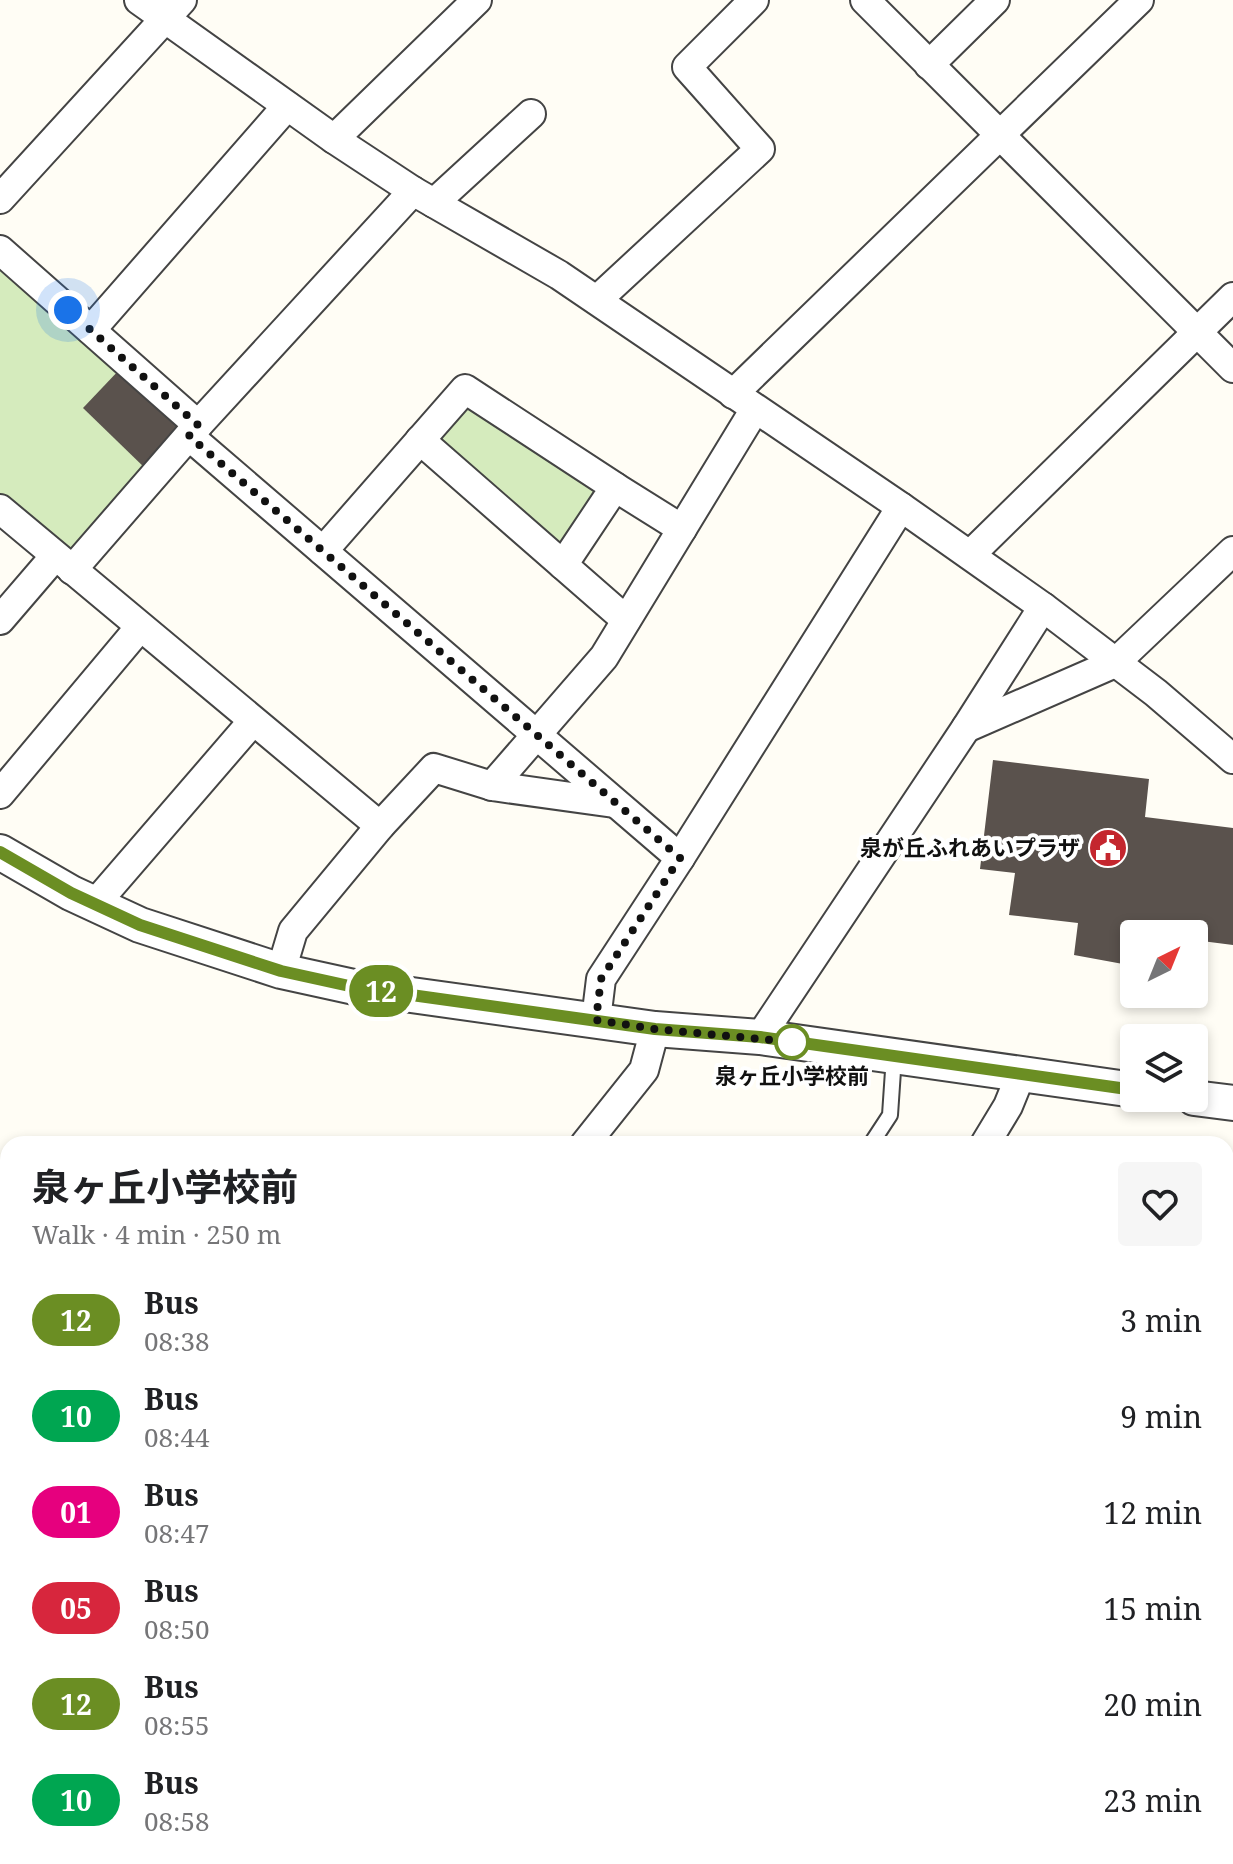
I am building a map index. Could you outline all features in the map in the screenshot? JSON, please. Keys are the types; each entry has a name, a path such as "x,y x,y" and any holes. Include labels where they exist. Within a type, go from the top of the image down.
{"street":[{"path":"139,0 173,9 287,106 334,139 423,197 559,275 901,507 1043,607 1156,693 1233,759"},
{"path":"334,139 477,0"},
{"path":"597,300 760,149 687,67 754,0"},
{"path":"865,0 1233,368"},
{"path":"929,65 995,0"},
{"path":"492,786 604,657 682,529 744,401 1000,135 1139,0"},
{"path":"0,199 173,9"},
{"path":"91,330 287,106"},
{"path":"0,620 63,563 423,197 531,114"},
{"path":"0,250 91,330 323,551 680,858"},
{"path":"970,555 1233,297"},
{"path":"323,551 465,389 682,529"},
{"path":"420,440 626,620"},
{"path":"563,565 615,487"},
{"path":"596,1020 601,979 901,507"},
{"path":"0,509 380,826"},
{"path":"966,728 1115,663 1233,551"},
{"path":"760,1037 1043,607"},
{"path":"0,794 140,627"},
{"path":"95,904 253,721"},
{"path":"281,971 293,931 380,826 434,768 492,786 615,803"},
{"path":"0,852 140,925 281,971 354,987 655,1029 760,1037 1120,1088"},
{"path":"591,1136 644,1070 655,1029"},
{"path":"990,1136 1008,1106 1021,1074"},
{"path":"1208,1100 1233,1103"}],"lane":[{"path":"876,1136 890,1115 894,1056"}],"green space":[{"path":"0,257 186,423 68,557 0,497"},
{"path":"466,400 605,490 561,553 431,439"}],"building":[{"path":"121,368 186,431 148,471 83,408"},
{"name":"泉が丘ふれあいプラザ","path":"993,760 1149,779 1145,817 1233,828 1233,945 1208,942 1208,920 1120,920 1120,963 1074,955 1078,923 1009,915 1015,873 980,869"}],"bus line":[{"name":"12","path":"0,852 71,893 140,925 281,971 354,987 655,1029 760,1037 1120,1088"}],"place":[{"name":"泉が丘ふれあいプラザ","path":"1108,848"},
{"name":"泉ヶ丘小学校前","path":"792,1042"}],"route":[{"path":"68,310 198,425 189,436 680,858 601,979 596,1020 792,1042"}]}
